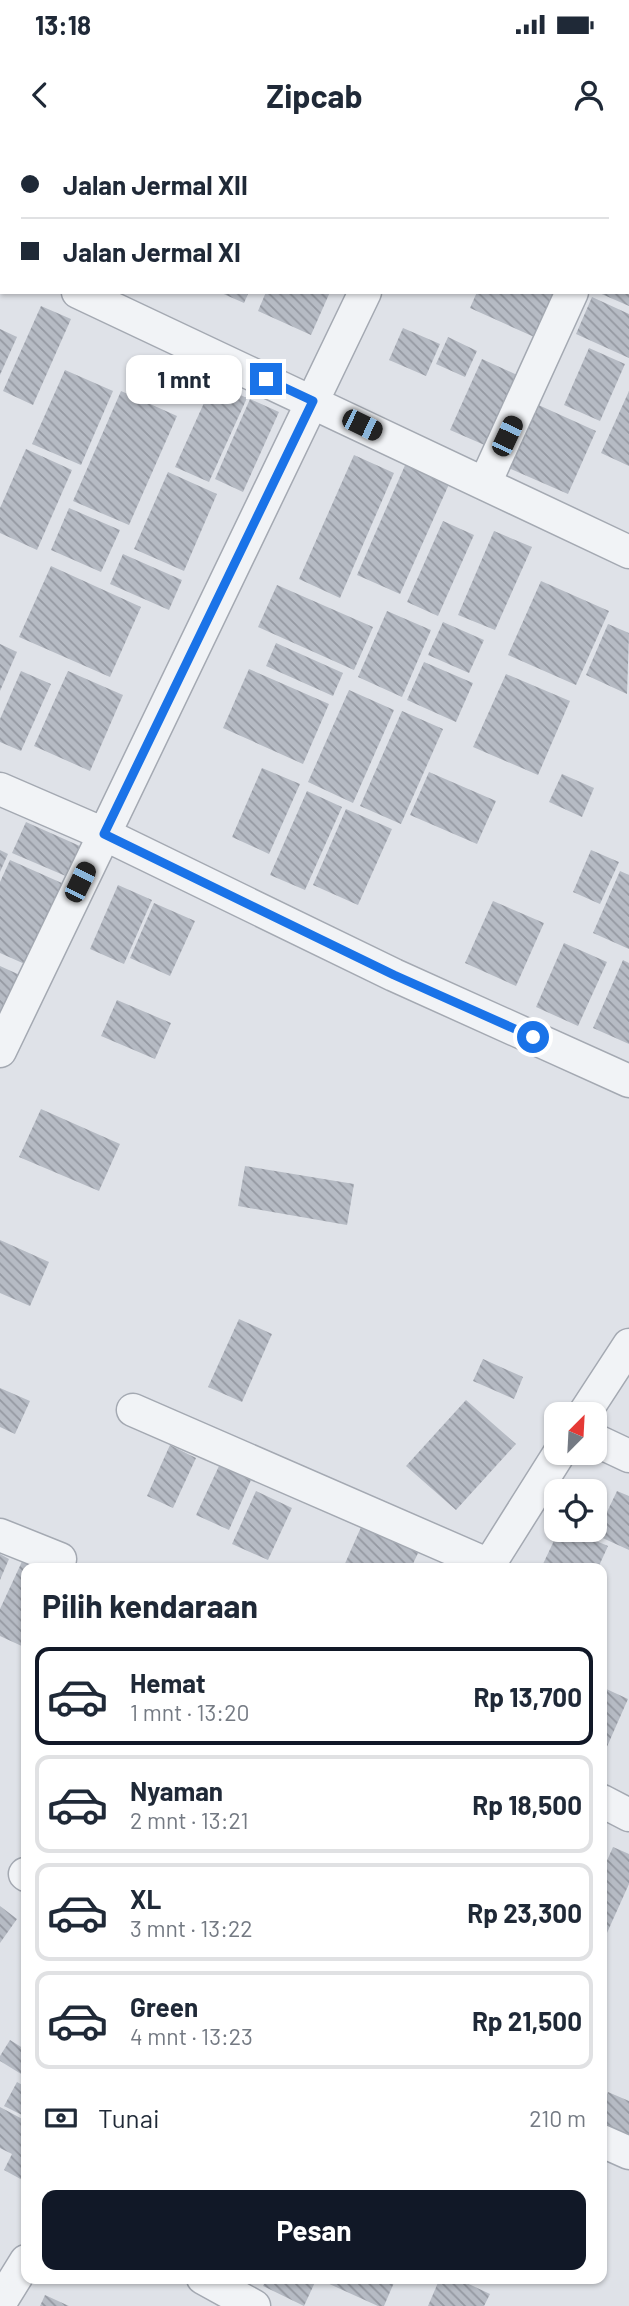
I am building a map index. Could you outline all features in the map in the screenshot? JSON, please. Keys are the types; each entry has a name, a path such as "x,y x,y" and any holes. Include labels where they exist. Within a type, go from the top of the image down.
{"street":[{"path":"82,294 629,552"},
{"path":"0,1051 364,294"},
{"path":"485,483 571,294"},
{"path":"0,789 104,834 394,975 627,1076"},
{"path":"592,1402 629,1345"},
{"path":"133,1410 481,1563"},
{"path":"607,1446 629,1456"},
{"path":"490,1563 552,1465"},
{"path":"0,1535 61,1559"},
{"path":"607,1804 629,1815"},
{"path":"607,2143 629,2153"},
{"path":"0,2303 21,2270"},
{"path":"214,2284 254,2306"}],"building":[{"path":"224,294 248,294 244,303"},
{"path":"265,294 329,294 311,335 258,311"},
{"path":"476,294 561,294 541,340 470,308"},
{"path":"602,294 629,294 629,306"},
{"path":"592,297 629,314 629,358 576,334"},
{"path":"41,306 71,319 33,405 3,391"},
{"path":"403,328 440,344 426,376 389,360"},
{"path":"0,329 17,337 0,375"},
{"path":"448,337 477,351 465,377 436,364"},
{"path":"589,348 625,364 600,421 564,405"},
{"path":"482,359 528,380 496,450 450,430"},
{"path":"65,370 113,391 81,465 32,444"},
{"path":"213,383 247,398 209,482 175,467"},
{"path":"121,391 177,416 129,525 73,501"},
{"path":"629,391 629,466 601,453"},
{"path":"250,399 279,412 243,492 215,479"},
{"path":"534,403 596,431 568,494 506,467"},
{"path":"26,449 72,470 37,550 0,533 0,508"},
{"path":"354,455 394,473 340,598 299,579"},
{"path":"406,463 450,482 400,594 357,575"},
{"path":"168,472 217,494 184,571 134,549"},
{"path":"69,508 120,530 101,572 51,550"},
{"path":"443,521 474,535 438,616 407,602"},
{"path":"494,531 532,547 495,630 458,615"},
{"path":"123,554 182,580 169,610 110,584"},
{"path":"51,566 141,607 110,677 19,637"},
{"path":"541,581 609,611 576,685 508,655"},
{"path":"277,585 373,627 354,670 258,627"},
{"path":"387,611 431,630 402,697 358,677"},
{"path":"443,622 484,640 469,673 428,655"},
{"path":"608,624 629,633 627,694 586,675"},
{"path":"276,643 343,673 333,696 266,666"},
{"path":"0,644 17,652 0,691"},
{"path":"424,662 473,683 456,722 407,700"},
{"path":"249,669 329,704 303,764 223,728"},
{"path":"21,671 51,684 21,751 0,742 0,719"},
{"path":"68,671 123,695 90,771 34,746"},
{"path":"506,674 570,701 538,775 473,747"},
{"path":"349,690 394,710 353,803 308,782"},
{"path":"402,711 443,729 401,824 360,806"},
{"path":"262,768 300,784 269,854 232,837"},
{"path":"429,772 496,801 477,844 410,815"},
{"path":"562,774 594,788 582,817 549,802"},
{"path":"307,791 342,807 305,890 270,875"},
{"path":"346,809 392,829 358,905 313,885"},
{"path":"26,822 82,847 68,877 12,853"},
{"path":"0,850 8,854 0,872"},
{"path":"591,850 619,862 600,904 573,892"},
{"path":"10,860 64,884 27,965 0,953 0,882"},
{"path":"620,871 629,875 629,949 593,933"},
{"path":"118,885 152,900 124,964 90,949"},
{"path":"493,901 544,923 516,986 465,963"},
{"path":"154,903 195,921 170,976 130,958"},
{"path":"564,943 607,962 578,1026 536,1007"},
{"path":"623,960 629,963 629,1044 593,1028"},
{"path":"0,966 22,976 0,1026"},
{"path":"117,1000 171,1023 155,1059 101,1036"},
{"path":"41,1109 120,1144 99,1191 19,1157"},
{"path":"245,1166 354,1184 347,1225 238,1206"},
{"path":"0,1240 49,1262 30,1306 0,1293"},
{"path":"239,1319 272,1334 242,1402 208,1387"},
{"path":"483,1359 523,1377 514,1399 473,1381"},
{"path":"0,1388 30,1401 15,1434 0,1427"},
{"path":"466,1400 516,1444 456,1510 406,1466"},
{"path":"170,1445 196,1458 173,1508 147,1496"},
{"path":"219,1466 251,1480 229,1530 196,1515"},
{"path":"256,1491 292,1508 268,1560 232,1544"},
{"path":"617,1491 629,1496 629,1550 607,1540 607,1512"},
{"path":"362,1525 419,1551 413,1563 345,1563"},
{"path":"553,1542 598,1542 608,1546 600,1563 543,1563"},
{"path":"0,1554 9,1559 0,1580"},
{"path":"25,1555 42,1563 21,1563"},
{"path":"21,1564 21,1646 0,1636 0,1609"},
{"path":"607,1689 628,1699 607,1747"},
{"path":"613,1847 629,1854 629,1884 607,1933 607,1861"},
{"path":"0,1906 17,1919 0,1943"},
{"path":"10,2040 21,2047 21,2074 0,2061 0,2056"},
{"path":"17,2082 21,2084 21,2114 4,2106"},
{"path":"608,2092 629,2101 629,2136 607,2126"},
{"path":"0,2107 21,2118 21,2179 4,2170 12,2154 0,2148"},
{"path":"264,2284 314,2284 304,2306 263,2286"},
{"path":"329,2284 393,2284 384,2306 378,2306"},
{"path":"437,2284 469,2284 490,2294 484,2306 428,2306"},
{"path":"45,2295 69,2306 40,2306"}],"route":[{"path":"266,379 313,401 104,834 394,975 533,1037"}]}
